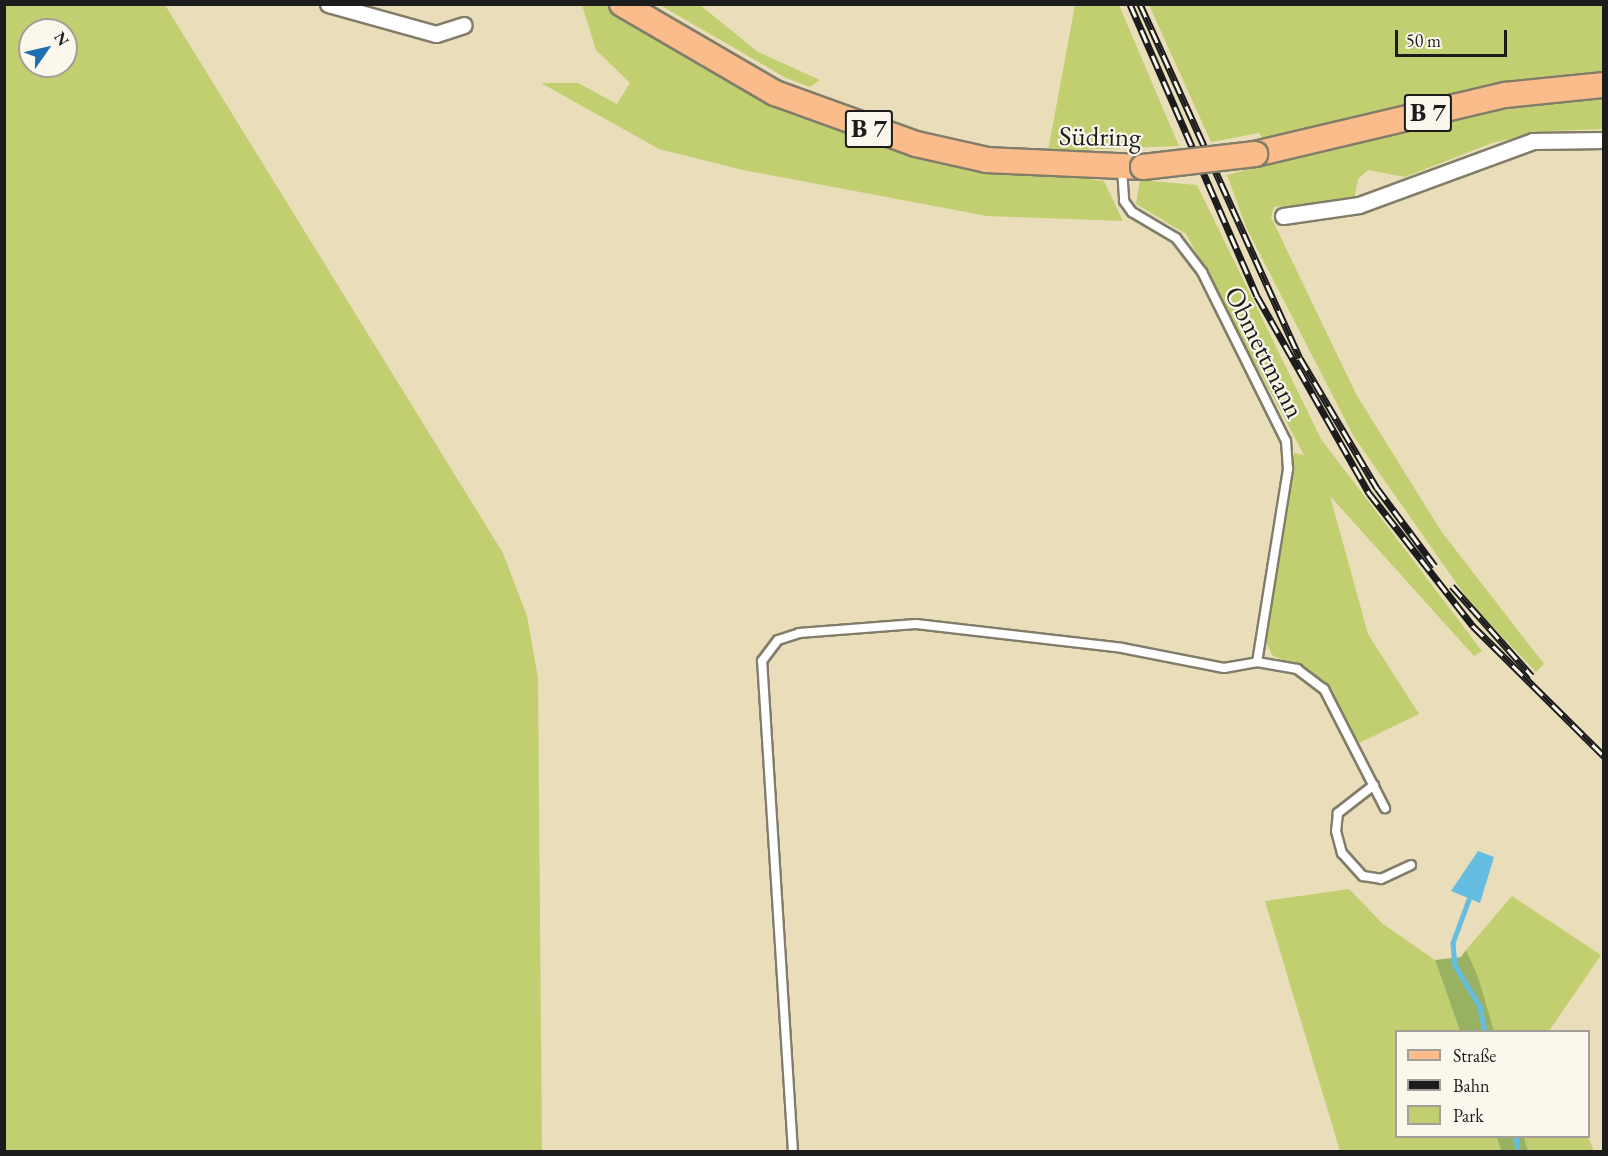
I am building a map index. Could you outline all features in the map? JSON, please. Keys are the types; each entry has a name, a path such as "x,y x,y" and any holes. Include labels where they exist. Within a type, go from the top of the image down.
{"main road":[{"name":"Südring","path":"622,4 775,93 842,120 987,160 1132,167 1255,154 1505,95 1604,85"}],"street":[{"path":"328,4 436,34 464,25"},
{"path":"1283,216 1359,205 1533,141 1604,140"}],"lane":[{"name":"Obmettmann","path":"1132,167 1124,201 1132,212 1176,238 1202,272 1286,441 1288,469 1257,662"},
{"path":"793,1152 762,662 778,640 799,633 916,624 1122,648 1224,668 1257,662 1297,669 1324,689 1385,808"},
{"path":"1374,785 1338,813 1336,831 1342,853 1363,876 1381,879 1411,865"}],"green space":[{"path":"5,4 165,5 503,553 527,616 538,678 542,1151 5,1151"},
{"path":"582,5 605,5 768,99 845,132 919,154 1104,181 1123,221 987,216 743,170 659,149 541,83 578,83 617,104 630,83 596,50"},
{"path":"660,5 700,5 758,52 820,80 810,87 786,78"},
{"path":"1075,5 1119,5 1179,146 1048,151"},
{"path":"1149,5 1603,5 1603,75 1538,78 1265,142 1259,133 1211,142"},
{"path":"1603,95 1603,129 1549,131 1492,143 1405,177 1368,170 1358,179 1354,200 1274,207 1271,217 1356,394 1441,531 1544,664 1536,672 1471,604 1354,437 1246,227 1227,175 1490,106"},
{"path":"1140,180 1197,185 1321,439 1482,651 1474,656 1330,496 1368,634 1419,714 1359,743 1323,680 1272,655 1266,642 1294,453 1304,455 1186,234 1136,204"},
{"path":"1349,889 1383,924 1435,960 1460,1030 1395,1030 1395,1138 1497,1138 1501,1151 1340,1151 1265,901"},
{"path":"1512,896 1601,955 1550,1030 1493,1030 1466,950"},
{"path":"1466,950 1478,977 1494,1030 1460,1030 1435,960 1461,957"},
{"path":"1497,1138 1524,1138 1528,1151 1501,1151"},
{"path":"1524,1138 1588,1138 1594,1151 1528,1151"}],"water":[{"path":"1478,851 1494,857 1480,903 1451,891"}],"waterway":[{"path":"1469,900 1453,943 1455,965 1480,1007 1485,1030"},
{"path":"1516,1138 1518,1152"}],"railway":[{"path":"1130,4 1257,296 1369,493 1473,626 1604,756"},
{"path":"1140,4 1300,358 1377,488 1435,566"},
{"path":"1452,586 1532,676"}]}
